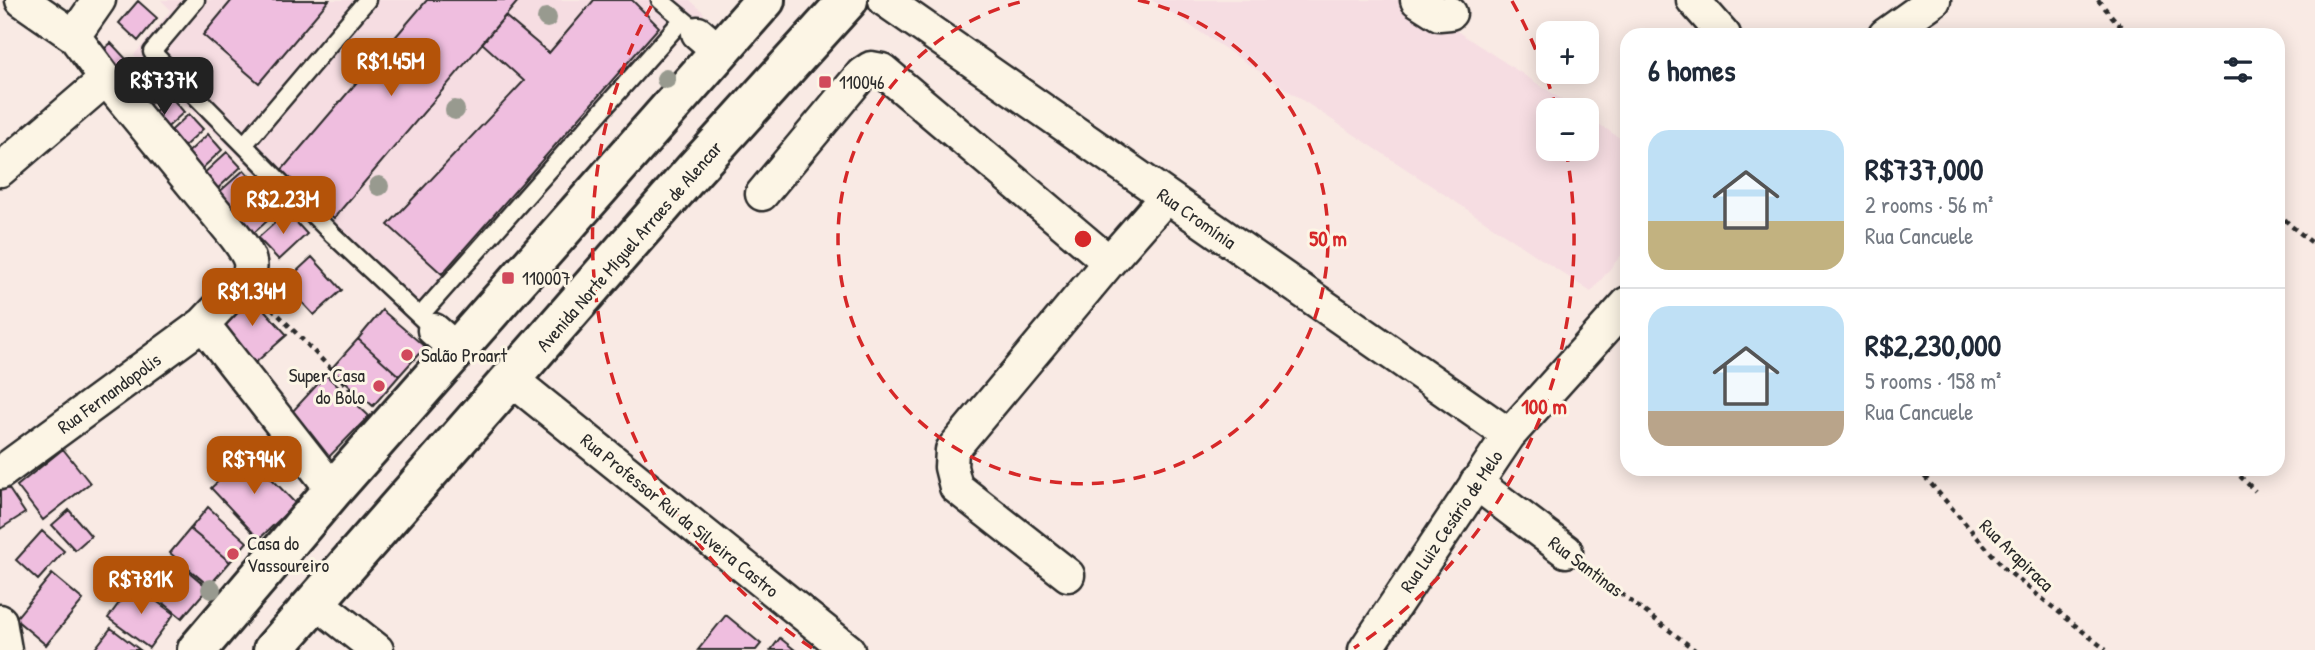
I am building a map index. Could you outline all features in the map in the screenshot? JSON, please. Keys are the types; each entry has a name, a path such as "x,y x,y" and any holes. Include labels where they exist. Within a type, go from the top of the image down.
{"main road":[{"path":"197,650 387,428 437,332 700,34 765,0"},
{"name":"Avenida Norte Miguel Arraes de Alencar","path":"273,650 693,172 848,0"}],"street":[{"path":"22,0 74,36 245,250 251,265 251,274 245,281"},
{"path":"74,36 99,0"},
{"name":"Rua Cromínia","path":"885,0 1509,435"},
{"path":"1417,0 1439,14 1450,13"},
{"path":"1693,0 1718,28"},
{"path":"1895,28 1934,0"},
{"path":"762,194 862,74 871,68 882,71 1108,261"},
{"path":"0,170 106,79"},
{"path":"1068,575 957,487 951,467 952,450 1108,261 1166,197"},
{"name":"Rua Fernandopolis","path":"0,473 203,324 245,281"},
{"name":"Rua Luiz Cesário de Melo","path":"1365,650 1509,435 1620,312"},
{"path":"203,324 333,490"},
{"name":"Rua Professor Rui da Silveira Castro","path":"511,379 848,650"},
{"name":"Rua Santinas","path":"1476,483 1566,551"},
{"path":"316,602 377,650"},
{"path":"0,621 5,650"}],"lane":[{"path":"196,0 152,52 332,235 437,332 700,34 660,0"},
{"path":"244,145 367,0"}],"path":[{"path":"2098,0 2122,28"},
{"path":"2285,220 2315,245"},
{"path":"245,281 387,428"},
{"name":"Rua Arapiraca","path":"1924,476 2004,568 2106,650"},
{"path":"2240,476 2255,491"},
{"name":"Rua Santinas","path":"1566,551 1695,650"}],"shaded area":[{"path":"161,0 690,0 704,13 417,330 134,55 171,10"},
{"path":"1152,0 1409,0 1560,98 1536,98 1536,161 1599,161 1599,124 1620,138 1620,257 1591,292"}],"building":[{"path":"232,0 329,0 259,83 203,35"},
{"path":"427,0 519,0 334,218 280,172"},
{"path":"594,0 632,0 659,27 442,274 388,225 524,81 482,43 505,16 549,53"},
{"path":"138,1 157,18 138,41 119,23"},
{"path":"111,43 160,95 144,109 95,57"},
{"path":"171,97 184,112 158,136 144,121"},
{"path":"189,114 203,129 177,153 163,138"},
{"path":"208,134 222,150 196,174 182,158"},
{"path":"227,152 241,167 215,191 201,176"},
{"path":"244,170 258,186 232,210 217,194"},
{"path":"266,188 283,207 249,237 232,218"},
{"path":"287,212 307,234 279,260 258,238"},
{"path":"312,257 342,290 314,315 284,283"},
{"path":"248,292 287,335 255,363 217,321"},
{"path":"382,310 425,347 399,376 358,339"},
{"path":"358,339 399,376 373,406 331,369"},
{"path":"326,375 369,416 324,462 291,413"},
{"path":"63,449 90,483 43,520 17,486"},
{"path":"248,454 296,504 259,539 211,488"},
{"path":"7,486 25,513 0,529 0,491"},
{"path":"208,507 247,542 230,562 190,529"},
{"path":"69,510 91,536 75,550 52,525"},
{"path":"190,529 230,562 209,586 170,553"},
{"path":"42,531 64,551 38,580 16,560"},
{"path":"175,560 208,588 182,618 149,591"},
{"path":"52,574 83,600 46,645 15,619"},
{"path":"133,584 174,614 149,648 108,618"},
{"path":"726,615 761,644 756,650 698,650"},
{"path":"111,628 140,650 94,650"},
{"path":"780,638 795,650 771,650"}],"place":[{"name":"110046","path":"825,82"},
{"name":"110007","path":"508,278"},
{"name":"Salão Proart","path":"407,355"},
{"name":"Super Casa do Bolo","path":"379,386"},
{"name":"Casa do Vassoureiro","path":"233,554"}]}
